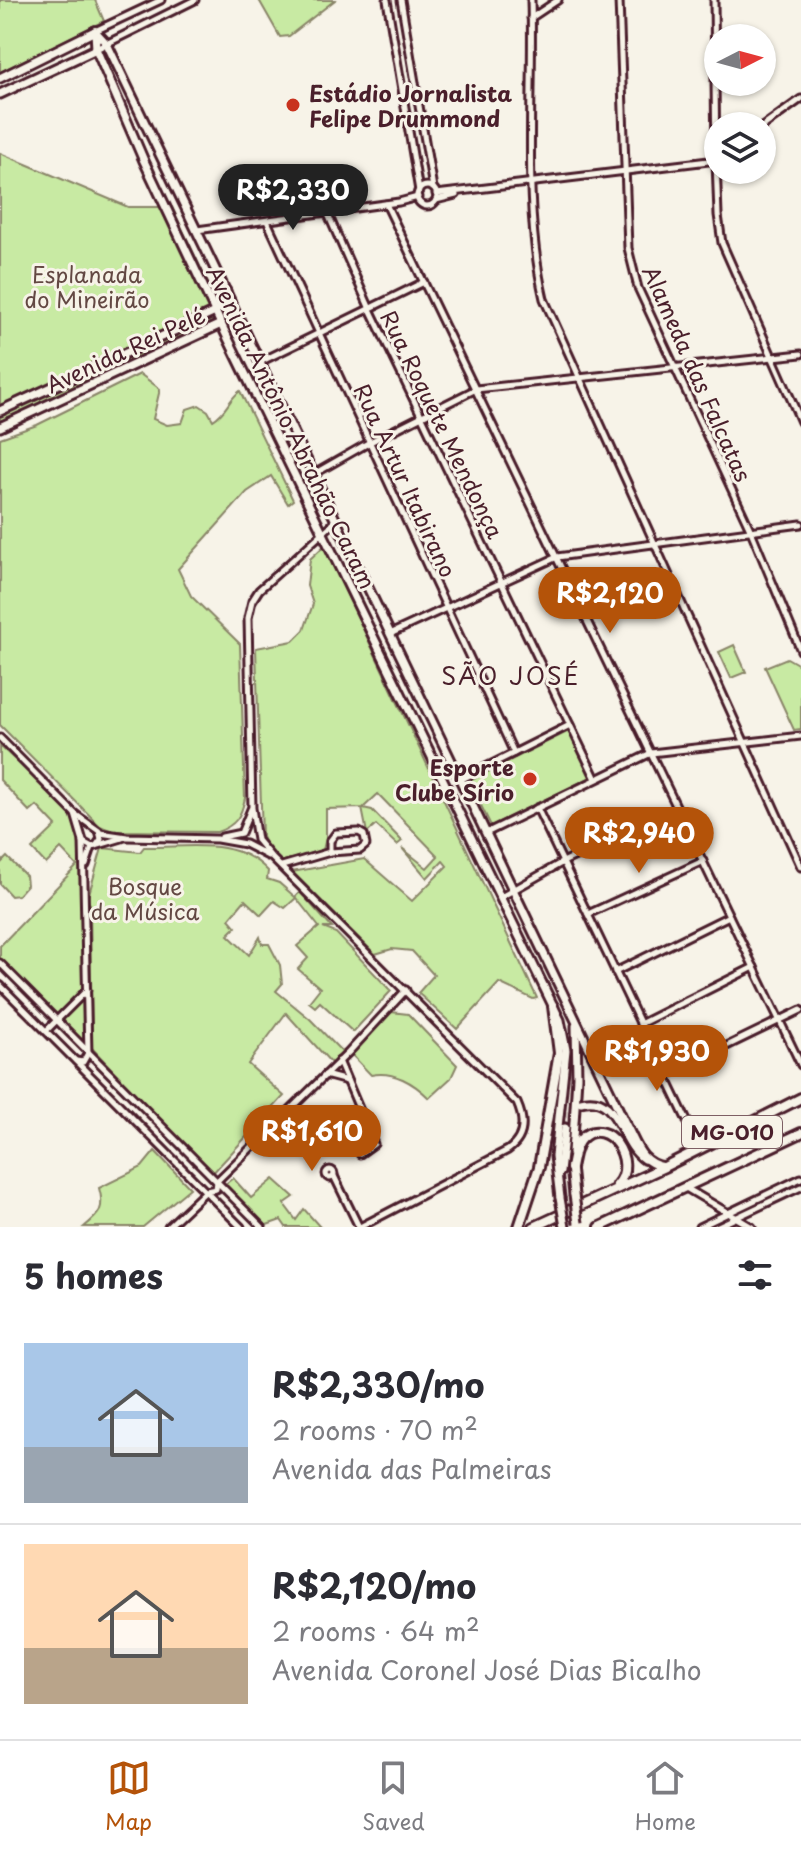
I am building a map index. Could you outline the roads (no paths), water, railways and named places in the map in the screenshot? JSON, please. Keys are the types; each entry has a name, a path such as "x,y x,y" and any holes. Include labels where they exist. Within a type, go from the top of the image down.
{"highway":[{"path":"519,1227 539,1167 559,1053 553,1006"},
{"name":"MG-010","path":"534,1227 664,1167 801,1098"},
{"path":"571,1168 576,1146 583,1137 603,1133 613,1138 626,1167 623,1180 614,1189"},
{"name":"MG-010","path":"600,1227 614,1224 801,1133"}],"main road":[{"name":"Avenida Antônio Abrahão Caram","path":"95,31 107,44 645,1160"},
{"name":"Avenida Antônio Abrahão Caram","path":"95,31 96,49 215,312 560,1020 566,1050 555,1156 558,1186"},
{"path":"0,78 95,31"},
{"path":"0,94 96,49"},
{"path":"144,160 158,153"},
{"path":"157,187 171,179"},
{"path":"215,312 224,303 226,291"},
{"name":"Avenida Rei Pelé","path":"0,411 215,312"},
{"name":"Avenida Rei Pelé","path":"0,427 221,324"},
{"path":"139,362 152,342"},
{"path":"31,396 65,396"},
{"path":"412,712 425,706"},
{"name":"Avenida Antônio Abrahão Caram","path":"573,1014 577,1030 577,1077 571,1168 579,1226"},
{"path":"581,1102 602,1102 611,1108 630,1149 651,1165 664,1167"},
{"path":"565,1128 558,1186 565,1227"}],"street":[{"path":"95,31 161,0"},
{"path":"96,49 195,0"},
{"path":"387,0 422,204"},
{"path":"399,202 431,204 435,194 402,0"},
{"path":"531,0 532,184 537,270 544,299 801,867"},
{"path":"531,18 558,0"},
{"name":"Alameda das Falcatas","path":"619,0 628,248 638,288 751,531 801,651"},
{"path":"714,0 716,112"},
{"path":"776,117 801,99"},
{"path":"196,231 399,202 418,194 427,186 435,194 473,191 704,162"},
{"path":"717,184 722,243 801,422"},
{"path":"388,204 801,1065"},
{"name":"Rua Roquete Mendonça","path":"327,212 370,309 596,779"},
{"name":"Rua Artur Itabirano","path":"267,221 514,753"},
{"path":"260,362 424,282"},
{"path":"314,474 476,389 801,354"},
{"path":"334,1176 360,1227 508,1150 516,1145 522,1132 522,1114 517,1103 257,840 252,808 248,618 252,601 259,590 336,521"},
{"path":"390,634 557,557 801,524"},
{"path":"460,780 570,725"},
{"path":"486,834 651,753 801,736"},
{"path":"1,739 75,814 98,831 100,842 94,846 84,874"},
{"path":"252,808 241,839 272,858"},
{"path":"537,808 700,1148"},
{"path":"501,897 563,862 677,808"},
{"path":"75,814 83,838 88,989 88,1053 86,1060 76,1061"},
{"path":"83,838 89,828 127,837 217,839 246,844 257,840"},
{"path":"217,839 249,828 256,831"},
{"path":"281,867 330,852 360,850 366,845 364,835 359,832 336,833 330,841 330,852"},
{"path":"94,846 127,837"},
{"path":"83,838 94,846"},
{"path":"588,914 703,861"},
{"path":"615,972 730,916"},
{"path":"0,963 262,1227"},
{"path":"640,1024 754,967"},
{"path":"0,985 241,1227"},
{"path":"46,1031 88,989"},
{"path":"168,1227 206,1191 207,1182 217,1181 406,990"},
{"path":"665,1076 801,1010"},
{"path":"339,1061 374,1144 360,1154"},
{"path":"324,1075 347,1081"},
{"path":"699,1227 801,1178"},
{"path":"716,1227 801,1187"},
{"path":"686,1188 752,1227"}],"tunnel":[{"path":"565,1128 566,1117 576,1106"}],"place":[{"name":"Estádio Jornalista Felipe Drummond","path":"293,105"},
{"name":"Esporte Clube Sírio","path":"530,779"}],"district":[{"name":"SÃO JOSÉ","path":"511,675"}],"park label":[{"name":"Esplanada do Mineirão","path":"87,286"},
{"name":"Bosque da Música","path":"145,898"}]}
